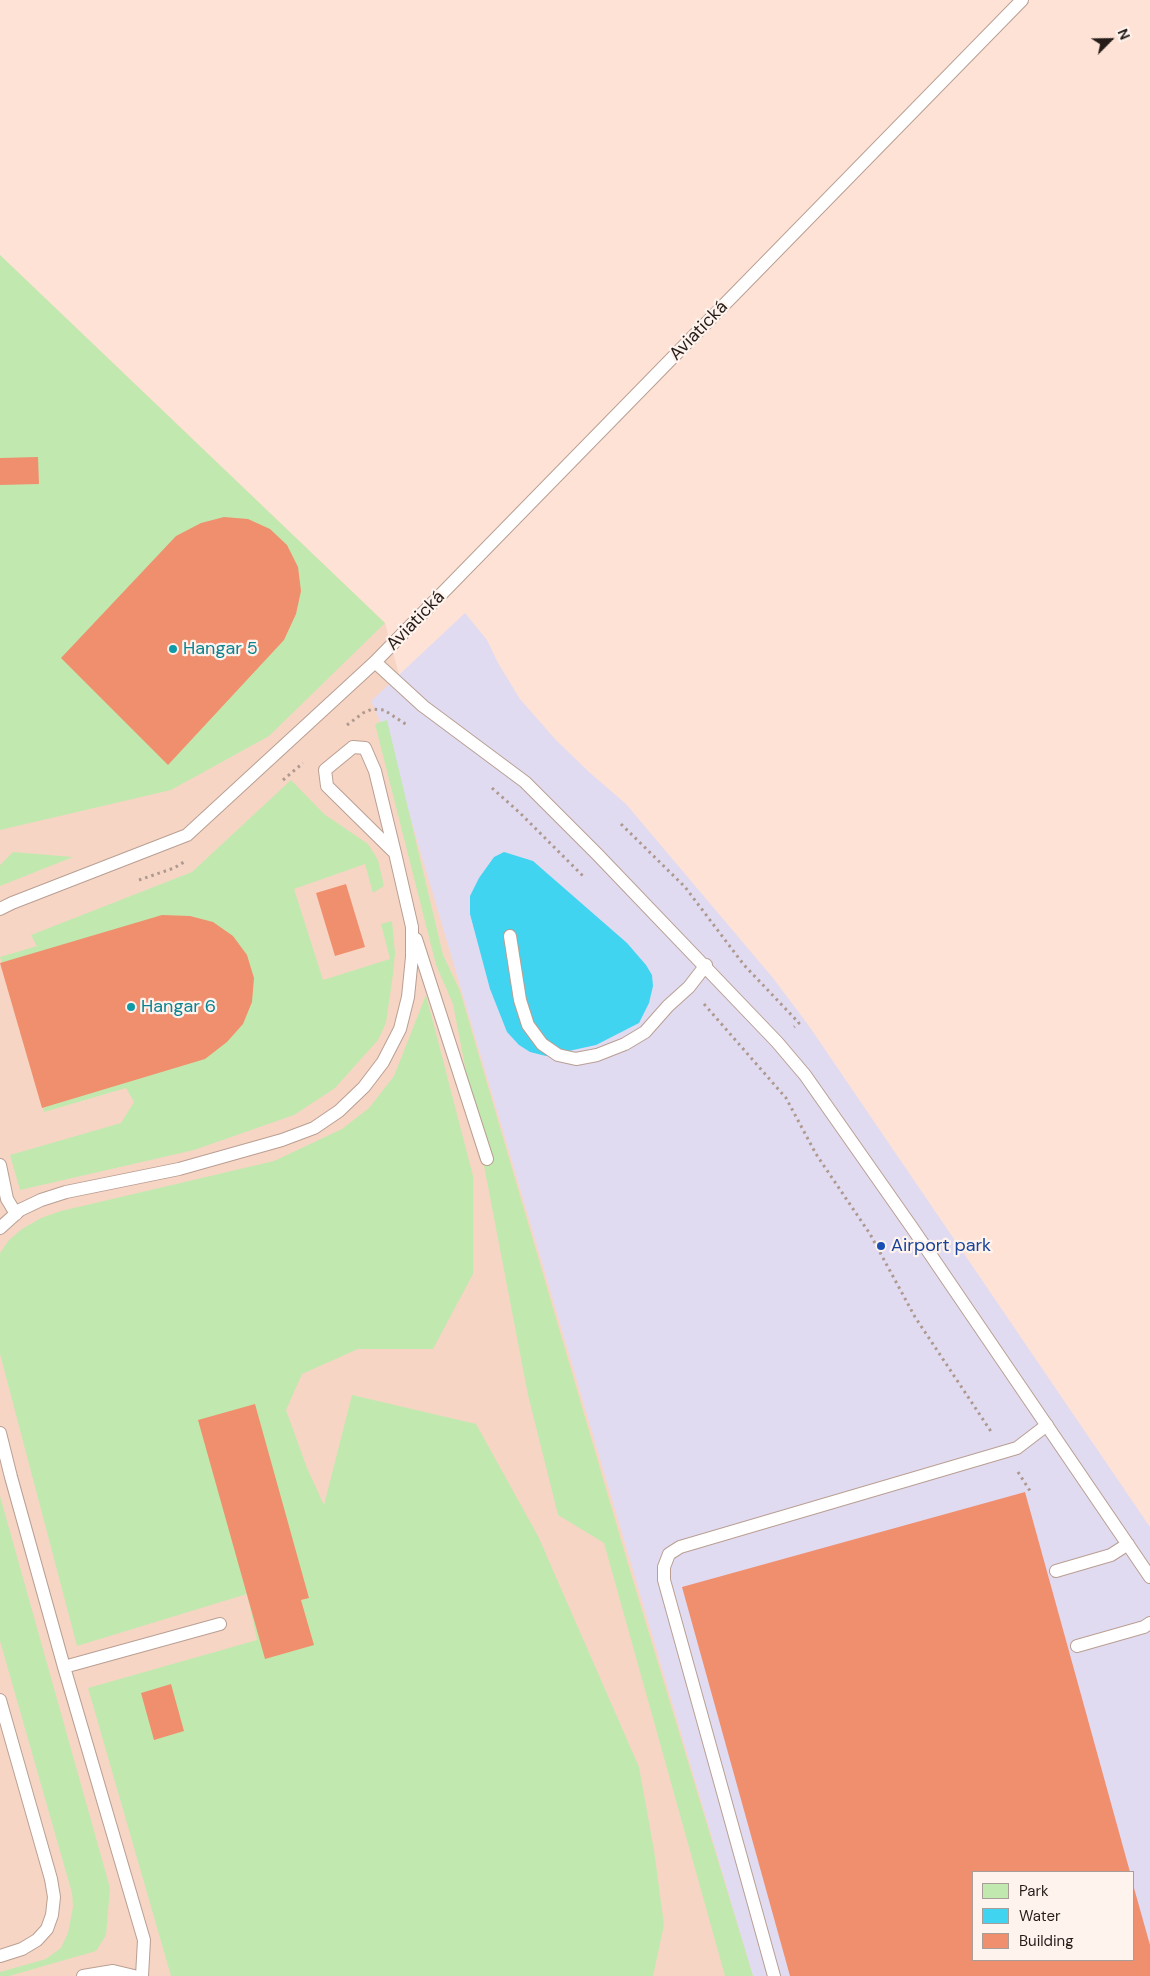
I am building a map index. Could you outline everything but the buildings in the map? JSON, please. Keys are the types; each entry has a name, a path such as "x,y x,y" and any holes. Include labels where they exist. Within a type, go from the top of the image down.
{"lane":[{"name":"Aviatická","path":"0,909 12,902 187,835 376,662 1022,0"},
{"path":"376,662 422,706 524,782 706,965 777,1042 804,1075 913,1229 1150,1577"},
{"path":"395,853 327,786 325,770 353,747 365,748 375,771 395,853 412,927 487,1159"},
{"path":"0,1228 16,1214 41,1200 66,1192 179,1169 282,1140 314,1128 339,1111 364,1087 384,1062 400,1029 408,997 412,957 412,927"},
{"path":"510,936 520,1000 528,1025 542,1044 558,1055 576,1059 597,1055 625,1044 645,1032 689,986 706,965"},
{"path":"0,1165 7,1199 16,1214"},
{"path":"774,1976 664,1580 664,1567 669,1554 680,1547 1017,1448 1048,1425"},
{"path":"0,1433 10,1477 144,1940 142,1976"},
{"path":"1056,1571 1110,1555 1128,1544"},
{"path":"1077,1646 1144,1627 1150,1623"},
{"path":"64,1667 220,1624"},
{"path":"0,1700 51,1879 54,1897 52,1915 47,1929 38,1940 22,1949 0,1956"},
{"path":"83,1976 113,1971 134,1976"}],"path":[{"path":"340,731 363,713 372,709 384,710 409,726"},
{"path":"282,781 304,762"},
{"path":"484,782 520,813 589,881"},
{"path":"621,824 685,887 744,965 799,1023 754,1062"},
{"path":"136,881 174,868 186,861"},
{"path":"689,986 786,1098 816,1154 870,1234 915,1317 1032,1494"}],"shaded area":[{"path":"0,255 385,623 758,1976 0,1976"},
{"path":"465,613 487,640 498,663 520,699 555,739 626,804 773,978 809,1026 1150,1527 1150,1976 753,1976 385,732 371,701"}],"green space":[{"path":"0,255 385,623 269,736 171,790 0,830"},
{"path":"387,720 443,955 460,991 631,1574 753,1976 725,1976 604,1543 558,1515 528,1395 453,1004 436,965 375,724"},
{"path":"291,780 324,814 368,844 378,860 384,886 373,893 365,864 294,889 323,980 390,959 381,924 392,921 395,953 393,974 386,1023 378,1040 335,1088 294,1115 194,1150 20,1190 10,1155 121,1123 134,1102 126,1088 44,1112 0,957 37,946 31,935 192,872"},
{"path":"13,852 73,857 0,886 0,865"},
{"path":"426,995 473,1176 473,1274 433,1349 358,1349 302,1374 286,1410 307,1468 324,1505 352,1395 476,1424 538,1536 639,1767 654,1850 664,1925 653,1976 171,1976 88,1688 257,1640 247,1594 77,1646 0,1354 0,1253 9,1240 22,1229 41,1218 61,1211 274,1161 342,1129 369,1108 394,1076"},
{"path":"0,1496 110,1888 106,1935 96,1951 9,1976 0,1976 0,1972 46,1959 61,1948 68,1933 73,1907 72,1893 0,1641"}],"water":[{"path":"504,852 533,861 627,943 646,965 652,975 653,986 649,1003 639,1023 596,1045 546,1056 530,1052 519,1045 507,1032 490,989 470,914 470,896 479,878 494,857"}],"place":[{"name":"Hangar 5","path":"173,649"},
{"name":"Hangar 6","path":"131,1007"},
{"name":"Airport park","path":"881,1246"}]}
